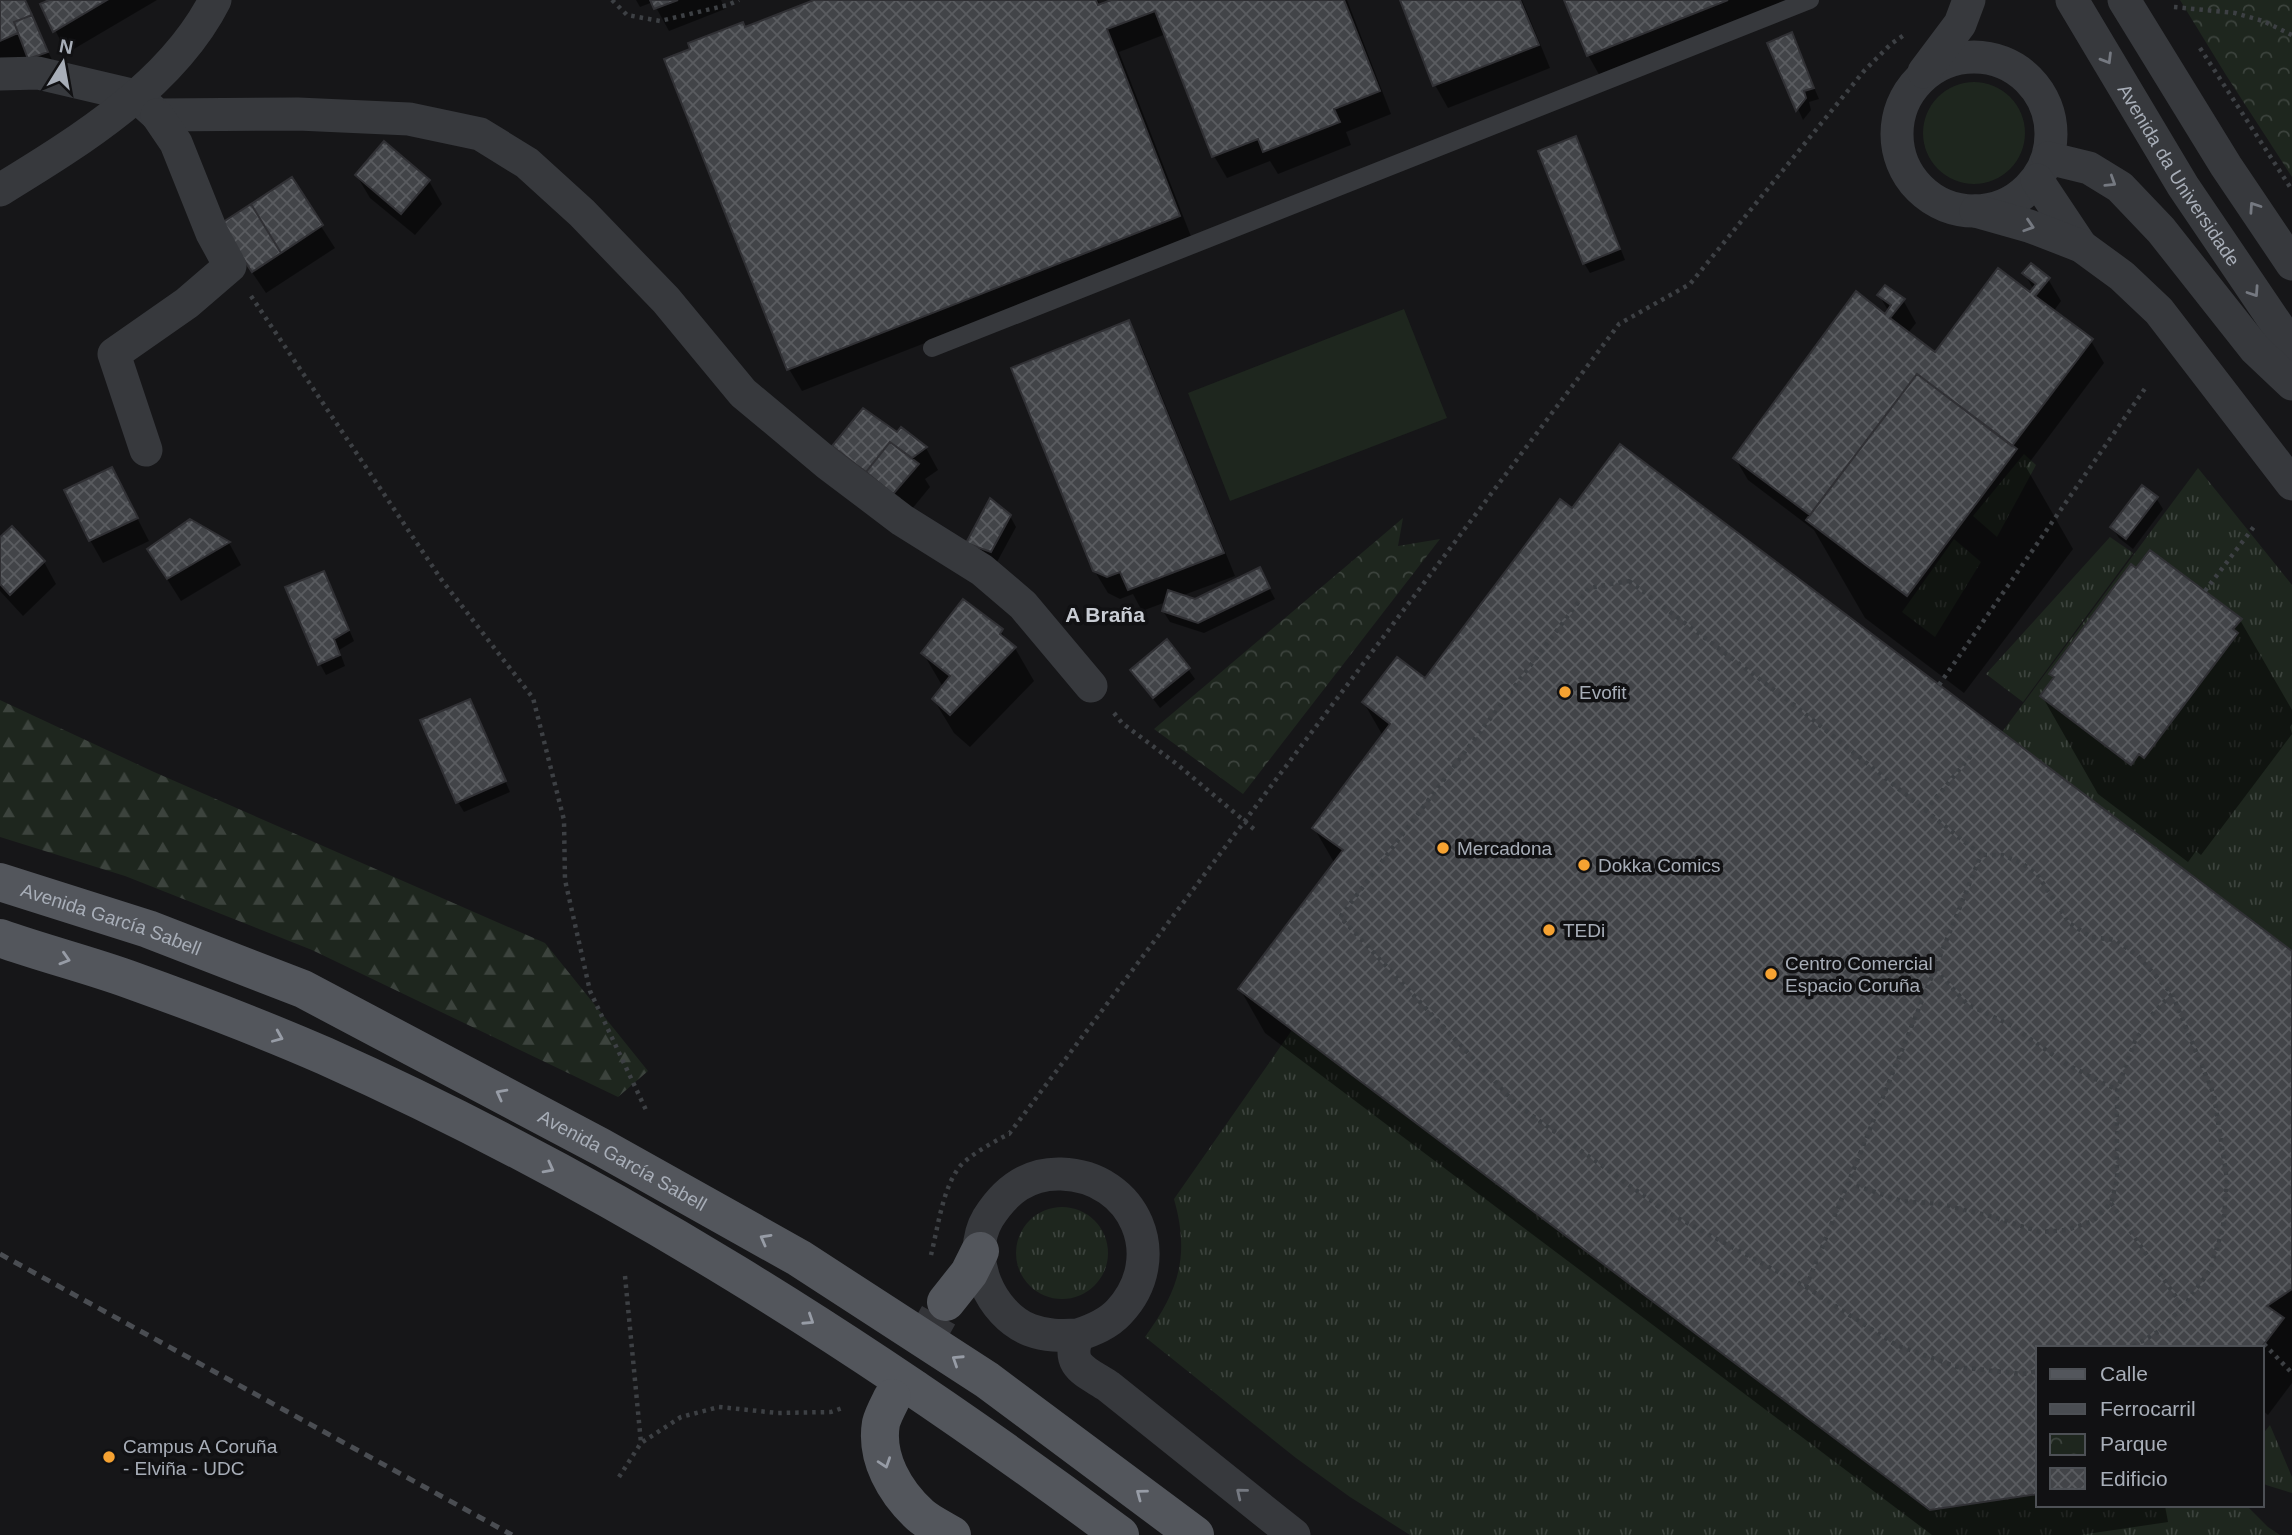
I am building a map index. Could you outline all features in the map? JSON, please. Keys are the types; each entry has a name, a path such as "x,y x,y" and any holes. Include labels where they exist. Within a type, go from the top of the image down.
{"main road":[{"name":"Avenida García Sabell","path":"0,882 148,929 303,989 601,1147 799,1258 910,1330 987,1381 1195,1535"},
{"path":"0,938 126,978 229,1017 326,1057 517,1150 702,1252 789,1306 970,1424 1120,1535"},
{"path":"946,1302 969,1273 979,1251"},
{"path":"874,1401 882,1421 879,1444 887,1470 899,1493 922,1517 952,1535"}],"street":[{"path":"0,190 75,143 146,105 215,0"},
{"path":"1969,0 1960,24 1904,102 1897,126 1899,153 1910,176 1927,195 1950,207 1976,211 2029,226 2081,246 2122,276 2159,311 2292,484"},
{"name":"Avenida da Universidade","path":"2072,0 2183,186 2292,347"},
{"path":"2124,0 2226,166 2292,264"},
{"path":"1918,80 1939,65 1964,57 1990,58 2015,68 2034,84 2047,107 2052,132 2043,169 2020,196 1999,207 1976,211"},
{"path":"0,74 38,73 146,105 409,118 480,134 527,163 583,213 666,300 743,393 902,520 982,570 1023,605 1091,686"},
{"path":"146,105 176,143 212,233 230,266 187,303 114,354 146,450"},
{"name":"Avenida da Universidade","path":"2043,169 2089,168 2120,187 2161,230 2255,349 2292,384"},
{"path":"2043,169 2081,246"},
{"path":"1049,1173 1076,1174 1098,1181 1116,1194 1131,1211 1140,1231 1144,1254 1141,1276 1132,1297 1118,1314 1099,1328 1078,1335 1053,1336 1029,1330 1008,1316 992,1298 982,1275 979,1251 985,1223 1000,1199 1022,1182 1049,1173"},
{"path":"1078,1335 1072,1349 1074,1361 1082,1369 1108,1386 1294,1535"}],"lane":[{"path":"932,348 1810,0"}],"path":[{"path":"612,0 627,15 660,21 739,0"},
{"path":"2169,0 2181,18"},
{"path":"2174,7 2235,13 2263,21 2292,36"},
{"path":"930,1259 947,1192 961,1165 1009,1134 1619,324 1690,284 1864,71 1891,44 1909,32"},
{"path":"2194,39 2292,190"},
{"path":"2284,178 2291,174"},
{"path":"230,266 441,579 533,698 564,820 565,880 590,991 646,1111"},
{"path":"1940,685 2147,387"},
{"path":"2205,591 2256,524"},
{"path":"2036,1371 2023,1374 1957,1367 1896,1345 1806,1287 1665,1211 1516,1104 1340,917 1589,588 1629,581 1798,708 1981,855 2003,855 2037,874 2069,923 2091,937 2115,940 2138,956 2172,994 2214,1095 2227,1180 2223,1228 2210,1270 2183,1307 2159,1331 2134,1346"},
{"path":"1091,686 1122,723 1178,765 1255,830"},
{"path":"1925,811 1979,747"},
{"path":"1806,1287 1981,855"},
{"path":"1935,969 1967,1004 2012,1026 2066,1064 2117,1090"},
{"path":"1848,1183 1902,1201 1940,1205 1986,1215 2040,1233 2067,1230 2093,1221 2111,1203 2117,1180 2117,1090 2135,1041 2154,1012 2172,994"},
{"path":"2111,1203 2183,1307"},
{"path":"625,1276 640,1443"},
{"path":"2264,1344 2292,1373"},
{"path":"619,1477 640,1443 681,1418 719,1407 778,1413 831,1412 874,1401"}],"green space":[{"path":"2180,0 2292,0 2292,177 2226,75"},
{"path":"1974,82 1994,86 2010,97 2021,113 2025,133 2021,153 2010,169 1994,180 1974,184 1954,180 1938,169 1927,153 1923,133 1927,113 1938,97 1954,86"},
{"path":"1404,309 1447,418 1230,501 1188,393"},
{"path":"2024,454 2036,465 1997,537 1973,516"},
{"path":"2198,468 2292,585 2292,951 2002,732"},
{"path":"1403,518 1398,546 1440,539 1243,794 1154,729"},
{"path":"2110,537 2133,553 2023,702 1986,674"},
{"path":"1954,539 1981,562 1935,637 1902,612"},
{"path":"0,700 154,772 545,943 648,1071 618,1097 312,950 125,876 0,837"},
{"path":"1292,1030 1930,1510 2036,1494 2036,1507 2248,1507 2280,1535 1410,1535 1296,1458 1145,1337 1166,1304 1178,1272 1181,1238 1174,1199"},
{"path":"1062,1207 1080,1211 1094,1221 1104,1235 1108,1253 1104,1271 1094,1285 1080,1295 1062,1299 1044,1295 1030,1285 1020,1271 1016,1253 1020,1235 1030,1221 1044,1211"},
{"path":"2270,1425 2292,1477 2292,1493 2264,1484 2264,1432"}],"building":[{"path":"0,0 25,0 32,15 14,22 18,33 0,41"},
{"path":"49,0 107,0 53,32 40,4"},
{"path":"650,0 678,0 654,9"},
{"path":"814,0 1096,0 1098,5 1111,0 1344,0 1380,91 1334,109 1340,122 1263,152 1258,139 1212,157 1155,11 1107,29 1180,216 787,370 664,59 690,49 688,43 743,22 745,27"},
{"path":"1400,0 1520,0 1539,45 1433,86"},
{"path":"1564,0 1728,0 1587,56"},
{"path":"32,15 48,52 28,59 14,22"},
{"path":"1792,32 1814,88 1804,91 1806,98 1796,111 1767,43"},
{"path":"1576,136 1620,249 1583,264 1538,151"},
{"path":"384,141 430,180 401,214 355,175"},
{"path":"292,177 323,225 281,253 251,204"},
{"path":"251,204 281,253 252,272 220,224"},
{"path":"2031,263 2050,278 2035,296 2093,339 2012,446 1917,374 1810,515 1733,458 1856,291 1885,314 1891,305 1877,295 1885,285 1905,299 1890,318 1935,352 1998,268 2030,292 2036,284 2022,273"},
{"path":"1129,320 1224,553 1128,590 1120,572 1107,577 1093,571 1011,368"},
{"path":"1917,374 2017,449 1907,596 1806,520"},
{"path":"863,408 897,432 901,427 927,447 912,458 890,442 866,472 832,446"},
{"path":"890,442 919,464 893,494 866,472"},
{"name":"Centro Comercial Espacio Coruña","path":"1620,444 2292,951 2292,1289 2267,1306 2284,1318 2263,1346 2036,1346 2036,1494 1930,1510 1238,989 1343,850 1312,828 1390,724 1362,702 1397,657 1425,678 1560,499 1572,508"},
{"path":"112,467 138,518 89,541 64,490"},
{"path":"2142,485 2158,497 2126,539 2110,527"},
{"path":"990,498 1011,515 991,552 966,543"},
{"path":"190,519 230,542 167,579 147,549"},
{"path":"12,526 45,561 10,595 0,584 0,537"},
{"path":"2150,550 2242,619 2233,629 2238,633 2144,758 2139,754 2131,765 2040,696 2054,677 2049,674 2131,564 2136,568"},
{"path":"1260,567 1270,588 1198,623 1162,611 1168,590 1195,599"},
{"path":"324,571 349,630 334,639 340,655 318,665 285,587"},
{"path":"963,599 1003,629 1000,634 1016,647 950,715 932,699 950,676 921,653"},
{"path":"1167,639 1190,668 1153,698 1130,670"},
{"path":"470,699 506,781 456,803 420,720"}],"tunnel":[{"path":"892,1398 946,1302"}],"railway":[{"path":"0,1254 512,1535"}],"place":[{"name":"Evofit","path":"1565,692"},
{"name":"Mercadona","path":"1443,848"},
{"name":"Dokka Comics","path":"1584,865"},
{"name":"TEDi","path":"1549,930"},
{"name":"Centro Comercial Espacio Coruña","path":"1771,974"},
{"name":"Campus A Coruña - Elviña - UDC","path":"109,1457"}],"district":[{"name":"A Braña","path":"1105,614"}]}
